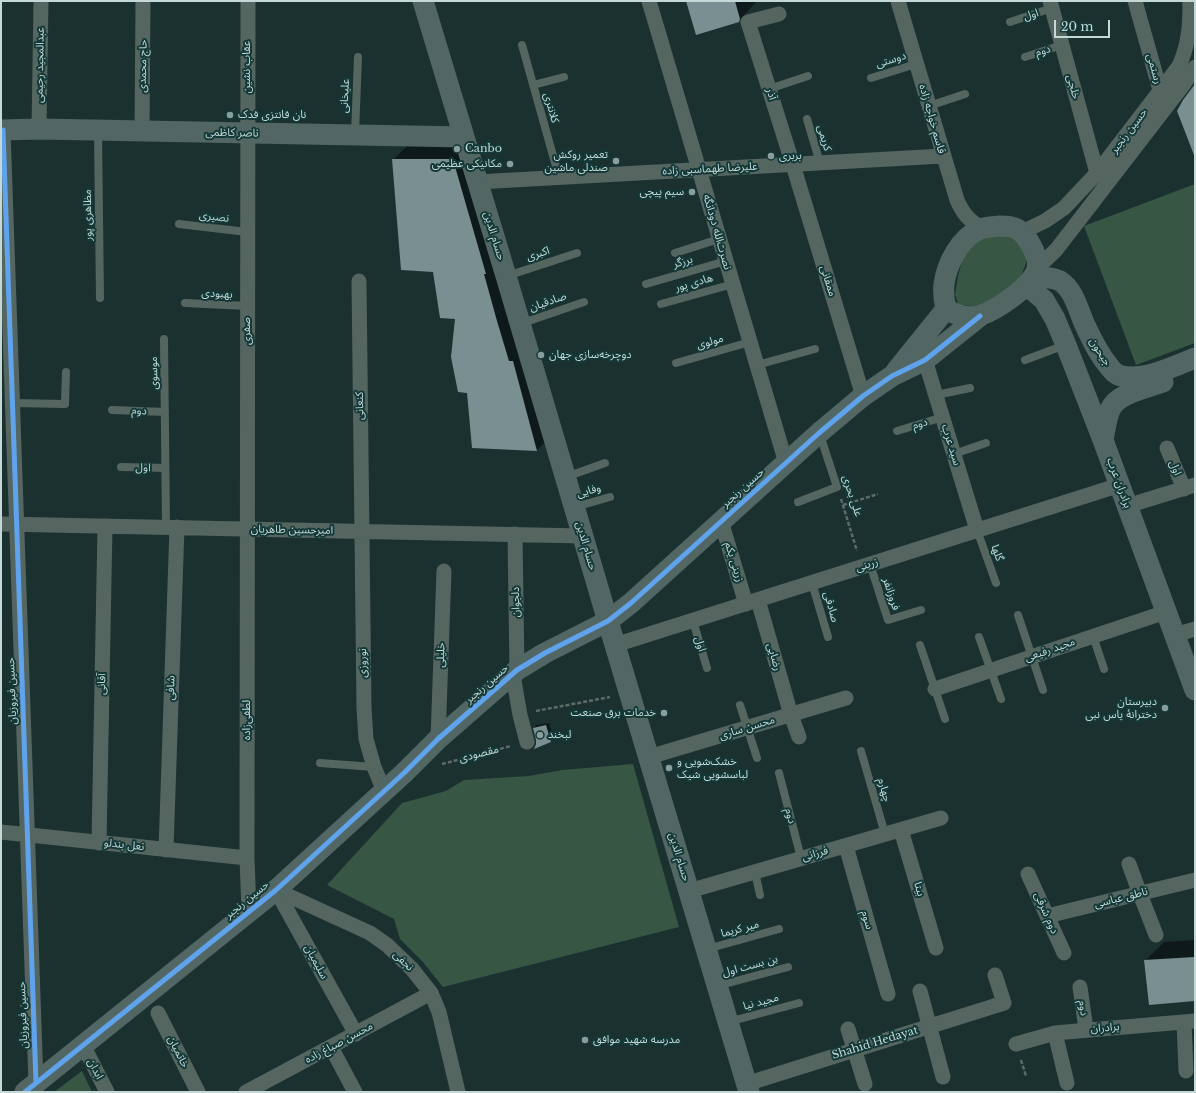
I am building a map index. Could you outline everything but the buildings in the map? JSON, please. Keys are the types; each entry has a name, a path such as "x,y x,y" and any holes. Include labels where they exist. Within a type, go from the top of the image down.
{"street":[{"name":"عبدالمجید رحیمی","path":"39,129 41,1"},
{"name":"حاج محمدی","path":"142,132 143,1"},
{"name":"عقاب نشین","path":"247,134 248,1"},
{"name":"حسام الدین","path":"423,1 747,1088"},
{"name":"نصرت‌الله دودانگه","path":"649,1 786,463"},
{"name":"قاسم خواجه زاده","path":"898,1 957,200 962,212 981,228"},
{"name":"رستمی","path":"1135,1 1160,90"},
{"name":"حسین رنجبر","path":"1022,232 1064,208 1097,173 1179,66 1184,54 1188,37 1190,1"},
{"name":"خلجی","path":"1051,5 1097,173"},
{"name":"آذر","path":"779,14 748,22 793,165"},
{"name":"حسین رنجبر","path":"1032,276 1056,250 1184,84 1195,67"},
{"name":"ناصر کاظمی","path":"2,130 39,129 464,137"},
{"name":"حسین فیروزیان","path":"2,130 27,835 30,1088"},
{"name":"صفری","path":"247,134 247,529"},
{"name":"علیرضا طهماسبی زاده","path":"477,182 943,156"},
{"name":"ممقانی","path":"793,165 863,396"},
{"path":"1008,226 1022,232 1029,241 1036,258 1032,276 1017,294 1000,306 980,316 958,315 946,309 943,296 944,283 949,265 959,247 968,237 981,228 1008,226"},
{"name":"برادران عرب","path":"1032,276 1055,319 1066,345 1120,485 1195,690"},
{"name":"جیحون","path":"1032,276 1053,278 1061,282 1069,290 1102,359 1116,374 1123,376 1147,375 1195,358"},
{"name":"کنعانی","path":"359,281 361,531"},
{"name":"حسین رنجبر","path":"892,376 946,309"},
{"name":"حسین رنجبر","path":"30,1088 276,890 404,773 438,739 515,673 544,653 608,621 631,603 819,433 863,396 892,376 925,360 980,316"},
{"name":"سید عرب","path":"925,360 977,530"},
{"path":"1103,440 1110,409 1115,402 1126,394 1195,371"},
{"name":"اول","path":"1167,448 1189,487"},
{"name":"زرینی","path":"615,646 1120,485"},
{"path":"1127,506 1189,487"},
{"name":"زرینی یکم","path":"722,521 752,602"},
{"name":"امیرحسین طاهریان","path":"1,524 583,536"},
{"name":"آقانی","path":"99,843 105,526"},
{"name":"شافی","path":"166,850 171,527"},
{"name":"لطفی‌زاده","path":"247,529 247,858 249,911"},
{"name":"نوروزی","path":"361,531 364,708 366,739 374,767 384,791"},
{"name":"دلجوان","path":"515,534 515,673"},
{"name":"خلیلی","path":"438,739 444,571"},
{"name":"رضایی","path":"752,602 799,737"},
{"name":"مجید رفیعی","path":"935,689 1166,612"},
{"path":"1175,635 1195,629"},
{"path":"515,673 520,715 527,742"},
{"name":"محسن ساری","path":"649,757 846,698"},
{"name":"فرزانی","path":"689,891 941,818"},
{"name":"بیتا","path":"902,830 936,948"},
{"name":"نعل بندلو","path":"1,832 247,858"},
{"name":"سوم","path":"846,846 888,994"},
{"path":"1129,864 1156,935"},
{"name":"دوم شرقی","path":"1028,874 1064,953"},
{"name":"ناطق عباسی","path":"1047,916 1195,880"},
{"name":"نجفی","path":"276,890 370,933 387,945 412,969 432,993 439,1012 458,1092"},
{"name":"سلیمیان","path":"276,890 356,1034"},
{"name":"Shahid Hedayat","path":"747,1088 854,1050 1004,1003 995,975"},
{"name":"دوم","path":"1080,987 1086,1029"},
{"path":"920,991 943,1077"},
{"name":"محسن صباغ زاده","path":"246,1092 263,1088 331,1047 432,993"},
{"name":"خاتمیان","path":"158,1013 198,1092"},
{"path":"1186,1071 1189,1021"},
{"name":"برادران","path":"1016,1044 1055,1033 1086,1029 1189,1021"},
{"path":"848,1029 865,1084"},
{"path":"1055,1033 1067,1083"},
{"name":"ابدان","path":"82,1046 107,1092"},
{"path":"331,1047 355,1092"}],"lane":[{"name":"اول","path":"1010,22 1051,5"},
{"name":"کلانتری","path":"522,45 560,178"},
{"name":"دوم","path":"1025,57 1062,45"},
{"name":"علیخانی","path":"355,135 358,58"},
{"name":"دوستی","path":"871,78 916,64"},
{"path":"769,89 808,76"},
{"path":"533,85 564,77"},
{"path":"928,106 965,94"},
{"name":"کریمی","path":"807,119 820,163"},
{"name":"مظاهری پور","path":"98,131 100,298"},
{"name":"نصیری","path":"179,224 247,232"},
{"path":"675,253 719,239"},
{"name":"اکبری","path":"506,276 577,253"},
{"name":"برزگر","path":"646,284 726,261"},
{"name":"هادی پور","path":"661,304 732,284"},
{"name":"صادقیان","path":"520,324 584,302"},
{"name":"بهبودی","path":"185,303 247,306"},
{"name":"موسوی","path":"164,339 166,468 171,527"},
{"name":"مولوی","path":"676,363 750,342"},
{"path":"1026,360 1066,345"},
{"path":"757,365 815,349"},
{"path":"12,403 65,404 66,372"},
{"path":"936,395 970,388"},
{"name":"دوم","path":"112,410 165,412"},
{"name":"دوم","path":"897,431 942,417"},
{"name":"علی بحری","path":"819,433 837,487"},
{"path":"954,454 986,443"},
{"path":"566,477 605,463"},
{"name":"اول","path":"121,467 166,468"},
{"path":"798,502 837,487"},
{"name":"وفایی","path":"575,507 610,497"},
{"name":"گلها","path":"977,530 996,584"},
{"name":"فروزانفر","path":"866,566 888,620 921,610"},
{"name":"صادقی","path":"812,583 828,637"},
{"path":"1018,615 1043,690"},
{"name":"اول","path":"693,621 708,668"},
{"path":"1093,636 1104,669"},
{"path":"979,637 1000,699"},
{"path":"920,645 945,719"},
{"path":"740,705 757,758"},
{"name":"چهارم","path":"861,751 885,834"},
{"path":"320,763 374,767"},
{"name":"دوم","path":"779,773 801,858"},
{"path":"755,872 760,895"},
{"name":"میر کریما","path":"706,949 779,929"},
{"name":"بن بست اول","path":"717,986 788,967"},
{"name":"مجید نیا","path":"728,1022 799,1004"}],"path":[{"path":"843,505 878,494"},
{"path":"520,715 630,693"}],"green space":[{"path":"1195,184 1195,343 1136,365 1084,226"},
{"path":"1001,232 1017,240 1026,254 1026,263 1021,277 984,308 958,304 955,294 958,276 963,257 969,244"},
{"path":"633,764 679,927 443,987 423,962 400,939 394,919 327,885 402,803 446,791 464,780 529,776 562,770"},
{"path":"82,1071 92,1092 54,1092"}],"cycle path":[{"path":"3,130 36,1083"},
{"path":"25,1092 276,890 404,773 438,739 517,670 545,653 608,621 631,603 819,433 863,396 892,376 925,360 980,316"}],"place":[{"name":"نان فانتزی فدک","path":"230,115"},
{"name":"Canbo","path":"457,149"},
{"name":"بربری","path":"771,156"},
{"name":"تعمیر روکش صندلی ماشین","path":"616,161"},
{"name":"مکانیکی عظیمی","path":"510,164"},
{"name":"سیم پیچی","path":"692,192"},
{"name":"دوچرخه‌سازی جهان","path":"541,355"},
{"name":"دبیرستان دخترانهٔ یاس نبی","path":"1165,708"},
{"name":"خدمات برق صنعت","path":"664,713"},
{"name":"لبخند","path":"540,735"},
{"name":"خشک‌شویی و لباسشویی شیک","path":"669,768"},
{"name":"مدرسه شهید موافق","path":"585,1040"}]}
